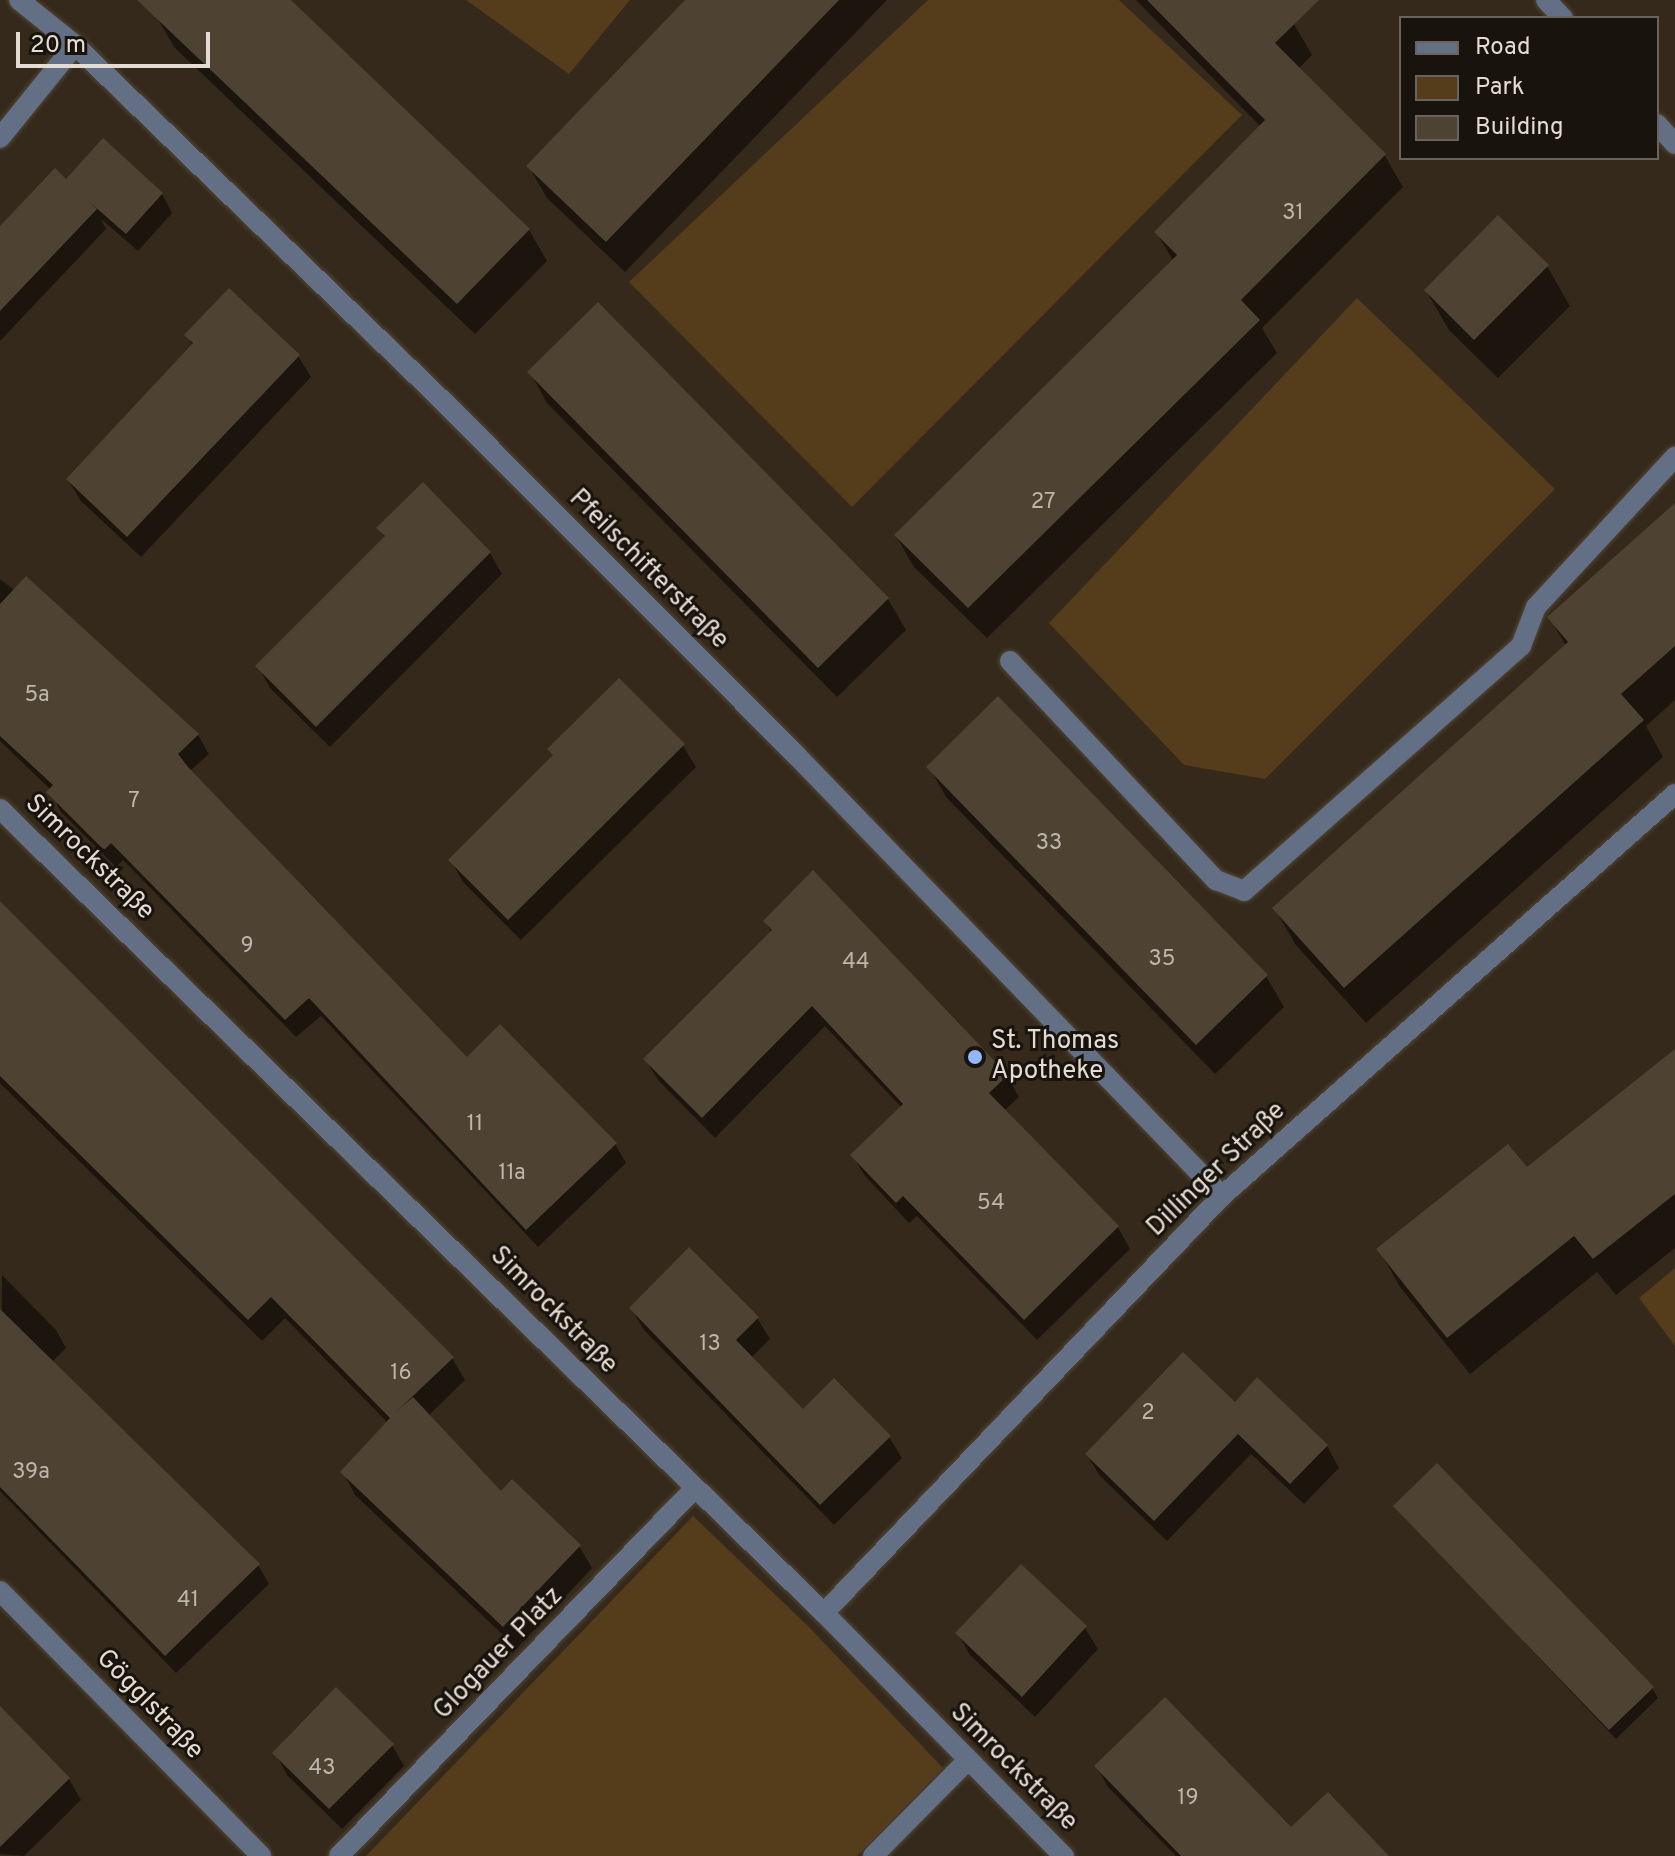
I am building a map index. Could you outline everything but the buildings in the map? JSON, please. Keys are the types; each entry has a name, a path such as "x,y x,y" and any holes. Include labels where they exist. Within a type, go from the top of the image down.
{"street":[{"name":"Pfeilschifterstraße","path":"19,0 75,45 559,517 1222,1196"},
{"path":"1546,0 1561,16"},
{"path":"0,138 75,45"},
{"path":"1659,126 1675,144"},
{"path":"1010,661 1216,880 1244,891 1521,646 1536,607 1675,457"},
{"name":"Dillinger Straße","path":"824,1613 1222,1196 1675,794"},
{"name":"Simrockstraße","path":"0,809 824,1613 1064,1856"},
{"name":"Glogauer Platz","path":"339,1856 695,1488"},
{"name":"Gögglstraße","path":"0,1591 261,1856"},
{"path":"873,1856 968,1760"}],"green space":[{"path":"466,0 630,0 569,74"},
{"path":"928,0 1119,0 1242,115 852,507 629,282"},
{"path":"1357,298 1555,489 1265,779 1184,765 1049,623"},
{"path":"1675,1268 1675,1346 1639,1298"},
{"path":"693,1516 808,1626 943,1768 857,1856 366,1856"}],"place":[{"name":"St. Thomas Apotheke","path":"975,1057"}]}
